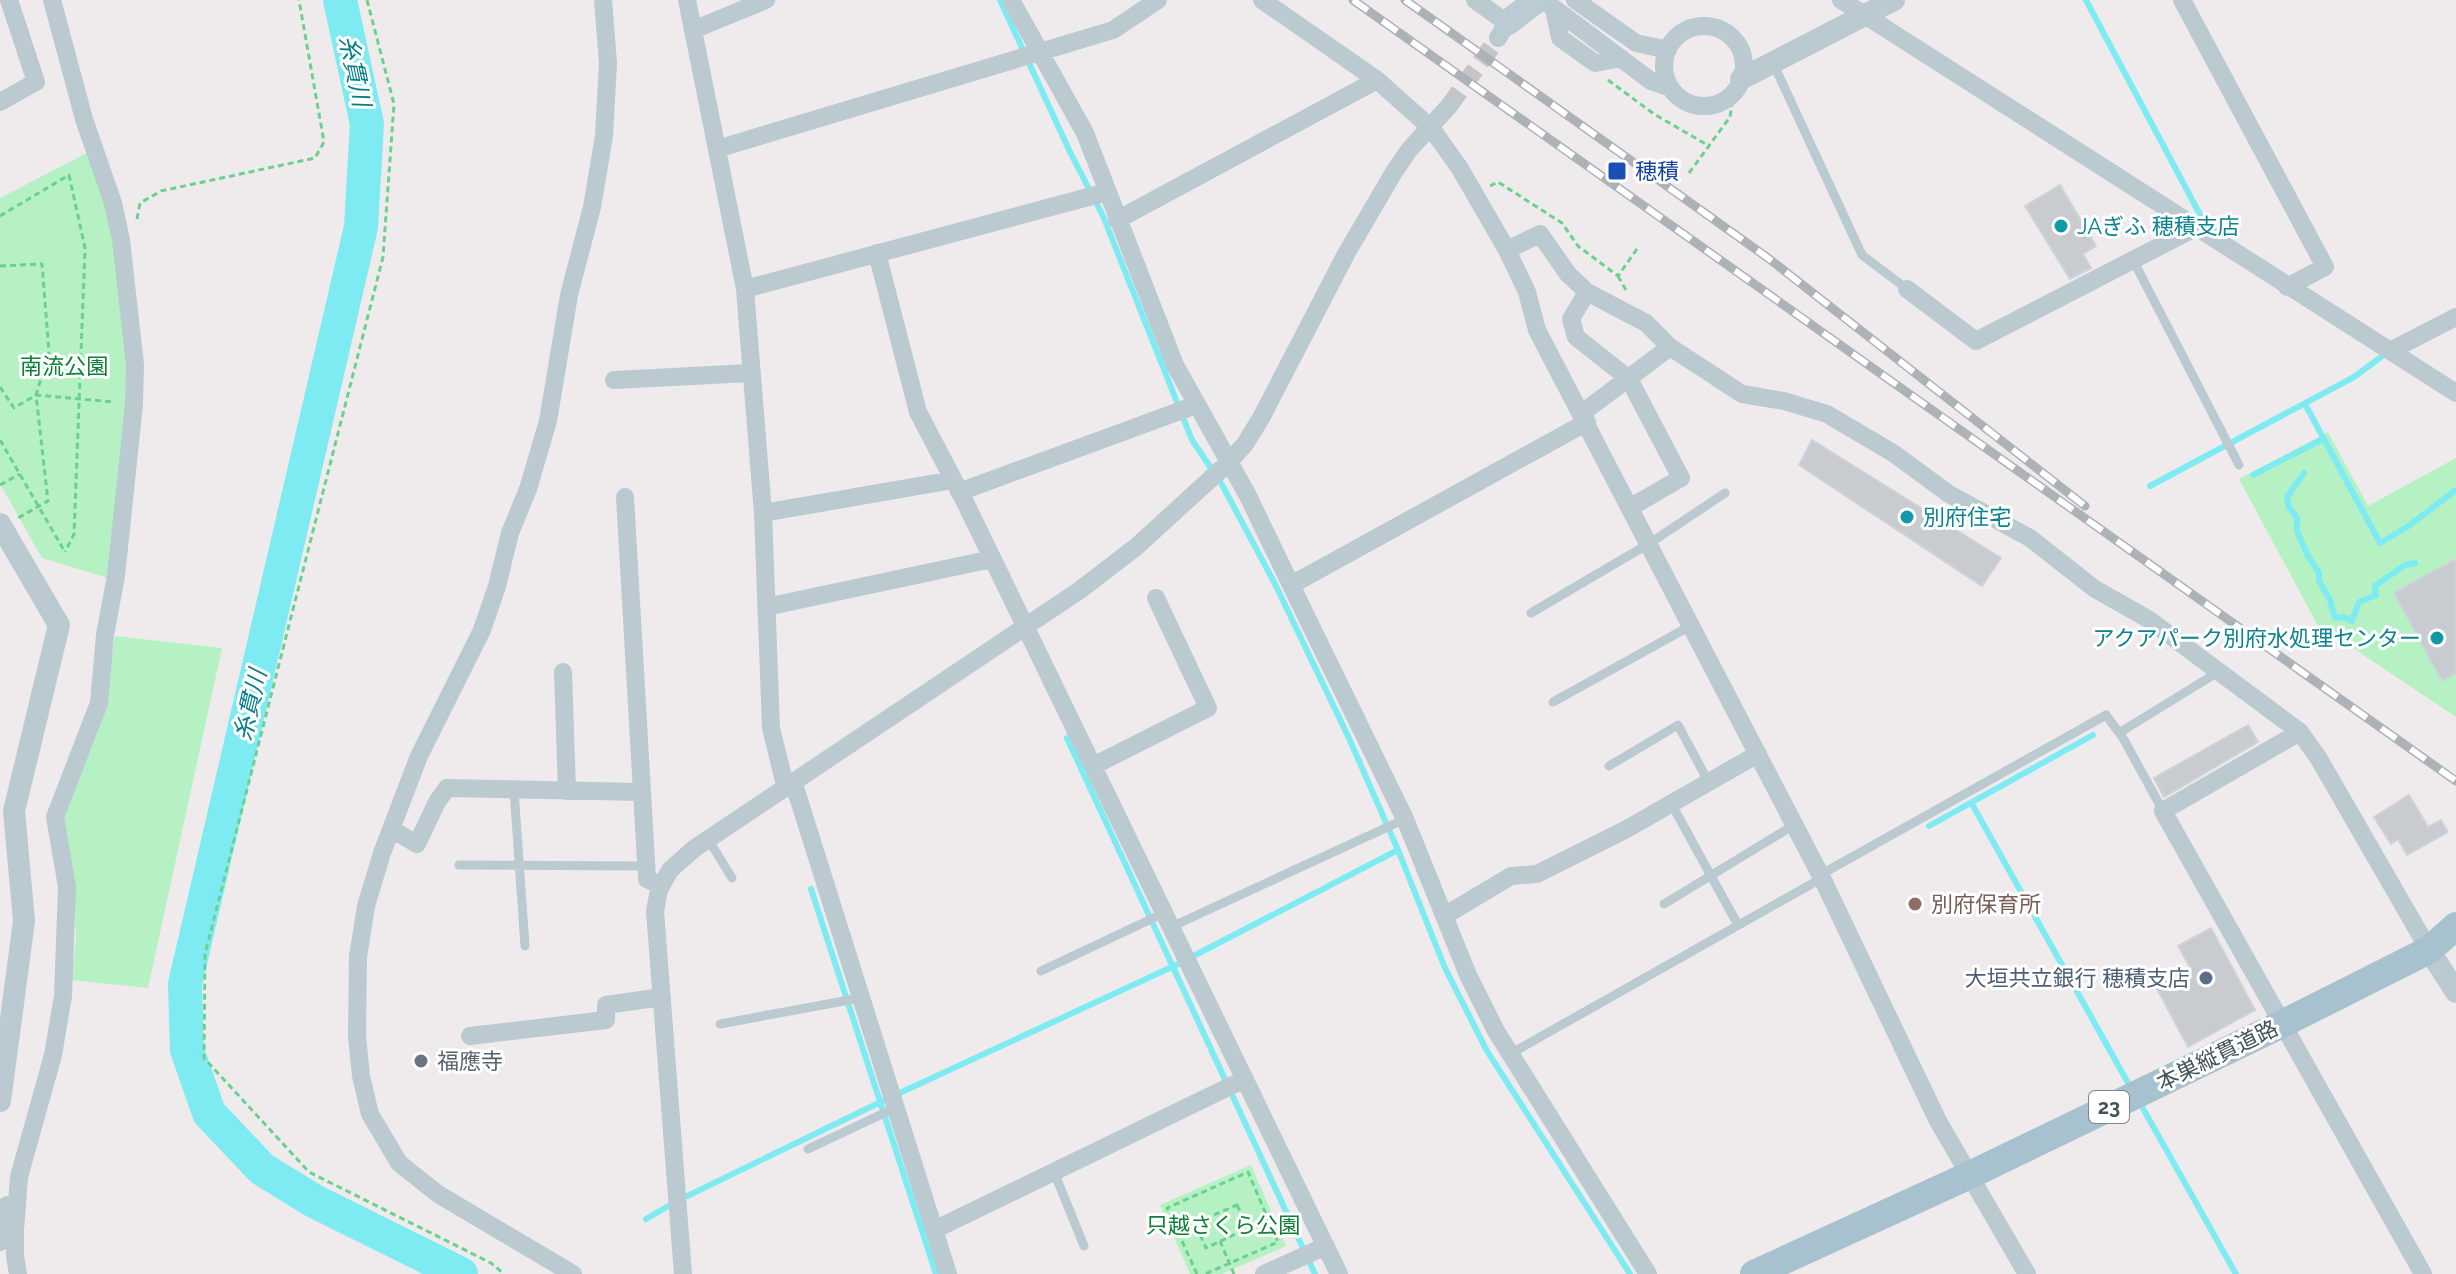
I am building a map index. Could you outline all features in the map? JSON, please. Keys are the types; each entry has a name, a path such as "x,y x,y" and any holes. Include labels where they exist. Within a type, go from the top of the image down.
{"main road":[{"path":"1503,31 1545,3"},
{"name":"本巣縦貫道路","path":"1798,1274 1974,1183 2441,953 2456,926"},
{"name":"本巣縦貫道路","path":"1754,1274 1974,1183"}],"street":[{"path":"0,102 36,82 9,0"},
{"path":"0,1242 8,1200 19,1177 49,1068 63,996 67,887 55,817 99,703 134,404 135,365 121,240 113,203 84,119 52,0"},
{"path":"573,1274 438,1194 399,1163 370,1114 361,1076 357,1036 358,957 366,906 391,829 419,756 482,630 510,533 528,489 548,421 569,295 592,207 604,136 608,63 603,0"},
{"path":"687,0 745,289 763,513 771,728 948,1274"},
{"path":"693,30 766,0"},
{"path":"1011,0 1085,133 1168,351 1247,494 1405,819 1468,975 1510,1054 1648,1274"},
{"path":"717,149 1113,30 1158,0"},
{"path":"1262,0 1377,80 1431,128 1474,194 1527,292 1537,330 1585,417 1821,876 1938,1121 2027,1274"},
{"path":"1475,0 1503,31"},
{"path":"1575,0 1636,43 1668,50"},
{"path":"1841,0 2456,393"},
{"path":"1738,85 1744,59 1739,47 1721,29 1696,26 1674,39 1664,62 1671,88 1680,98 1706,106 1719,103 1738,85 1773,63 1894,0"},
{"path":"2182,0 2325,267 2287,287"},
{"path":"1545,3 1651,81 1671,88"},
{"path":"1117,220 1377,80"},
{"path":"683,1274 655,911 661,886 670,870 708,839 789,783 1080,590 1136,547 1228,463 1245,444 1261,418 1346,254 1394,172 1409,150 1449,106"},
{"path":"745,289 1107,192"},
{"path":"1907,289 1976,341 2195,228"},
{"path":"1507,250 1540,234 1568,274 1587,292 1646,323 1670,347 1742,394 1784,401 1827,414 1893,453 1949,494 2030,538 2095,589 2148,619 2300,732 2441,953 2456,992"},
{"path":"877,253 918,412 1339,1274"},
{"path":"1587,292 1571,319 1576,337 1629,379 1681,478 1631,507"},
{"path":"2390,351 2456,317"},
{"path":"1291,585 1585,417 1670,347"},
{"path":"614,380 750,373"},
{"path":"763,513 956,486 1196,405"},
{"path":"625,497 647,879 661,886"},
{"path":"0,1101 24,921 14,811 59,625 1,526"},
{"path":"766,607 992,559"},
{"path":"1093,766 1208,708 1156,598"},
{"path":"563,672 567,791"},
{"path":"2300,732 2163,811 2423,1274"},
{"path":"1444,916 1511,876 1537,874 1625,830 1758,754"},
{"path":"391,829 417,844 447,788 642,792"},
{"path":"470,1036 606,1020 606,1005 662,997"},
{"path":"934,1230 1245,1079"},
{"path":"18,1274 15,1243 19,1177"},
{"path":"1264,1274 1326,1246"}],"lane":[{"path":"1773,63 1862,255 1907,289"},
{"path":"2133,260 2239,465"},
{"path":"1531,613 1650,543 1725,493"},
{"path":"1553,702 1692,625"},
{"path":"2119,733 2218,672"},
{"path":"1510,1054 2106,715 2163,811"},
{"path":"1609,766 1678,725 1708,781"},
{"path":"514,790 525,946"},
{"path":"1671,803 1738,925"},
{"path":"1041,971 1405,819"},
{"path":"1664,904 1794,825"},
{"path":"708,839 732,878"},
{"path":"459,865 646,866"},
{"path":"720,1024 860,998"},
{"path":"808,1149 895,1108"},
{"path":"1054,1172 1084,1246"}],"path":[{"path":"136,229 140,203 161,191 315,158 324,142 299,0"},
{"path":"367,0 394,104 383,257 205,954 204,1058 309,1172 491,1263 504,1274"},
{"path":"1598,73 1654,114 1709,146"},
{"path":"1689,173 1730,117 1738,85"},
{"path":"0,216 69,175 85,248 74,534 65,552 0,440"},
{"path":"1474,194 1498,182 1562,223 1578,246 1618,276 1639,246"},
{"path":"0,266 42,264 49,352 36,395 48,501 1,526"},
{"path":"0,387 14,408 36,395 134,404"},
{"path":"0,485 20,474"},
{"path":"1197,1274 1167,1208 1248,1172 1278,1242 1205,1274"},
{"path":"1237,1205 1248,1228 1220,1241 1206,1248 1195,1223 1237,1205"},
{"path":"1220,1241 1234,1274"}],"green space":[{"name":"南流公園","path":"87,153 110,213 128,360 124,457 108,578 42,558 0,484 0,198"},
{"path":"2328,432 2368,506 2456,458 2456,717 2317,624 2239,479"},
{"path":"115,636 222,648 148,988 71,980 76,941 74,889 61,828 106,698"},
{"name":"只越さくら公園","path":"1251,1165 1286,1246 1222,1274 1190,1274 1160,1205"}],"building":[{"name":"JAぎふ 穂積支店","path":"2060,185 2096,246 2083,254 2091,268 2070,279 2025,206"},
{"name":"別府住宅","path":"1812,440 2001,558 1982,586 1799,465"},
{"name":"アクアパーク別府水処理センター","path":"2456,559 2456,673 2442,681 2394,593"},
{"path":"2248,725 2258,742 2164,797 2154,778"},
{"path":"2409,795 2428,827 2441,820 2448,832 2407,855 2398,839 2391,844 2374,817"},
{"name":"大垣共立銀行 穂積支店","path":"2211,928 2255,1010 2188,1047 2156,987 2191,969 2178,946"}],"waterway":[{"name":"糸貫川","path":"340,0 367,124 361,227 185,984 187,1050 209,1113 262,1169 314,1201 461,1274"},
{"path":"1000,0 1103,216 1192,440 1221,483 1274,582 1348,736 1445,968 1487,1051 1630,1274"},
{"path":"2086,0 2205,224"},
{"path":"2150,486 2354,377 2381,357"},
{"path":"2305,404 2380,543 2456,490"},
{"path":"2253,475 2323,439"},
{"path":"2304,473 2287,497 2289,507 2297,518 2297,531 2319,573 2319,581 2330,600 2335,618 2344,617 2352,621 2359,602 2376,595 2375,586 2405,565 2415,563"},
{"path":"1929,826 2093,735"},
{"path":"1067,738 1315,1274"},
{"path":"1972,804 2132,1090"},
{"path":"646,1219 891,1097 1174,966 1398,850"},
{"path":"811,889 936,1274"},
{"path":"2140,1103 2236,1274"}],"tunnel":[{"path":"1449,106 1498,38"}],"railway":[{"path":"1353,0 2456,781"},
{"path":"1405,0 1768,258 2085,506"}],"place":[{"name":"穂積","path":"1617,171"},
{"name":"JAぎふ 穂積支店","path":"2061,226"},
{"name":"別府住宅","path":"1907,517"},
{"name":"アクアパーク別府水処理センター","path":"2437,638"},
{"name":"別府保育所","path":"1915,904"},
{"name":"大垣共立銀行 穂積支店","path":"2206,978"},
{"name":"福應寺","path":"421,1061"}]}
